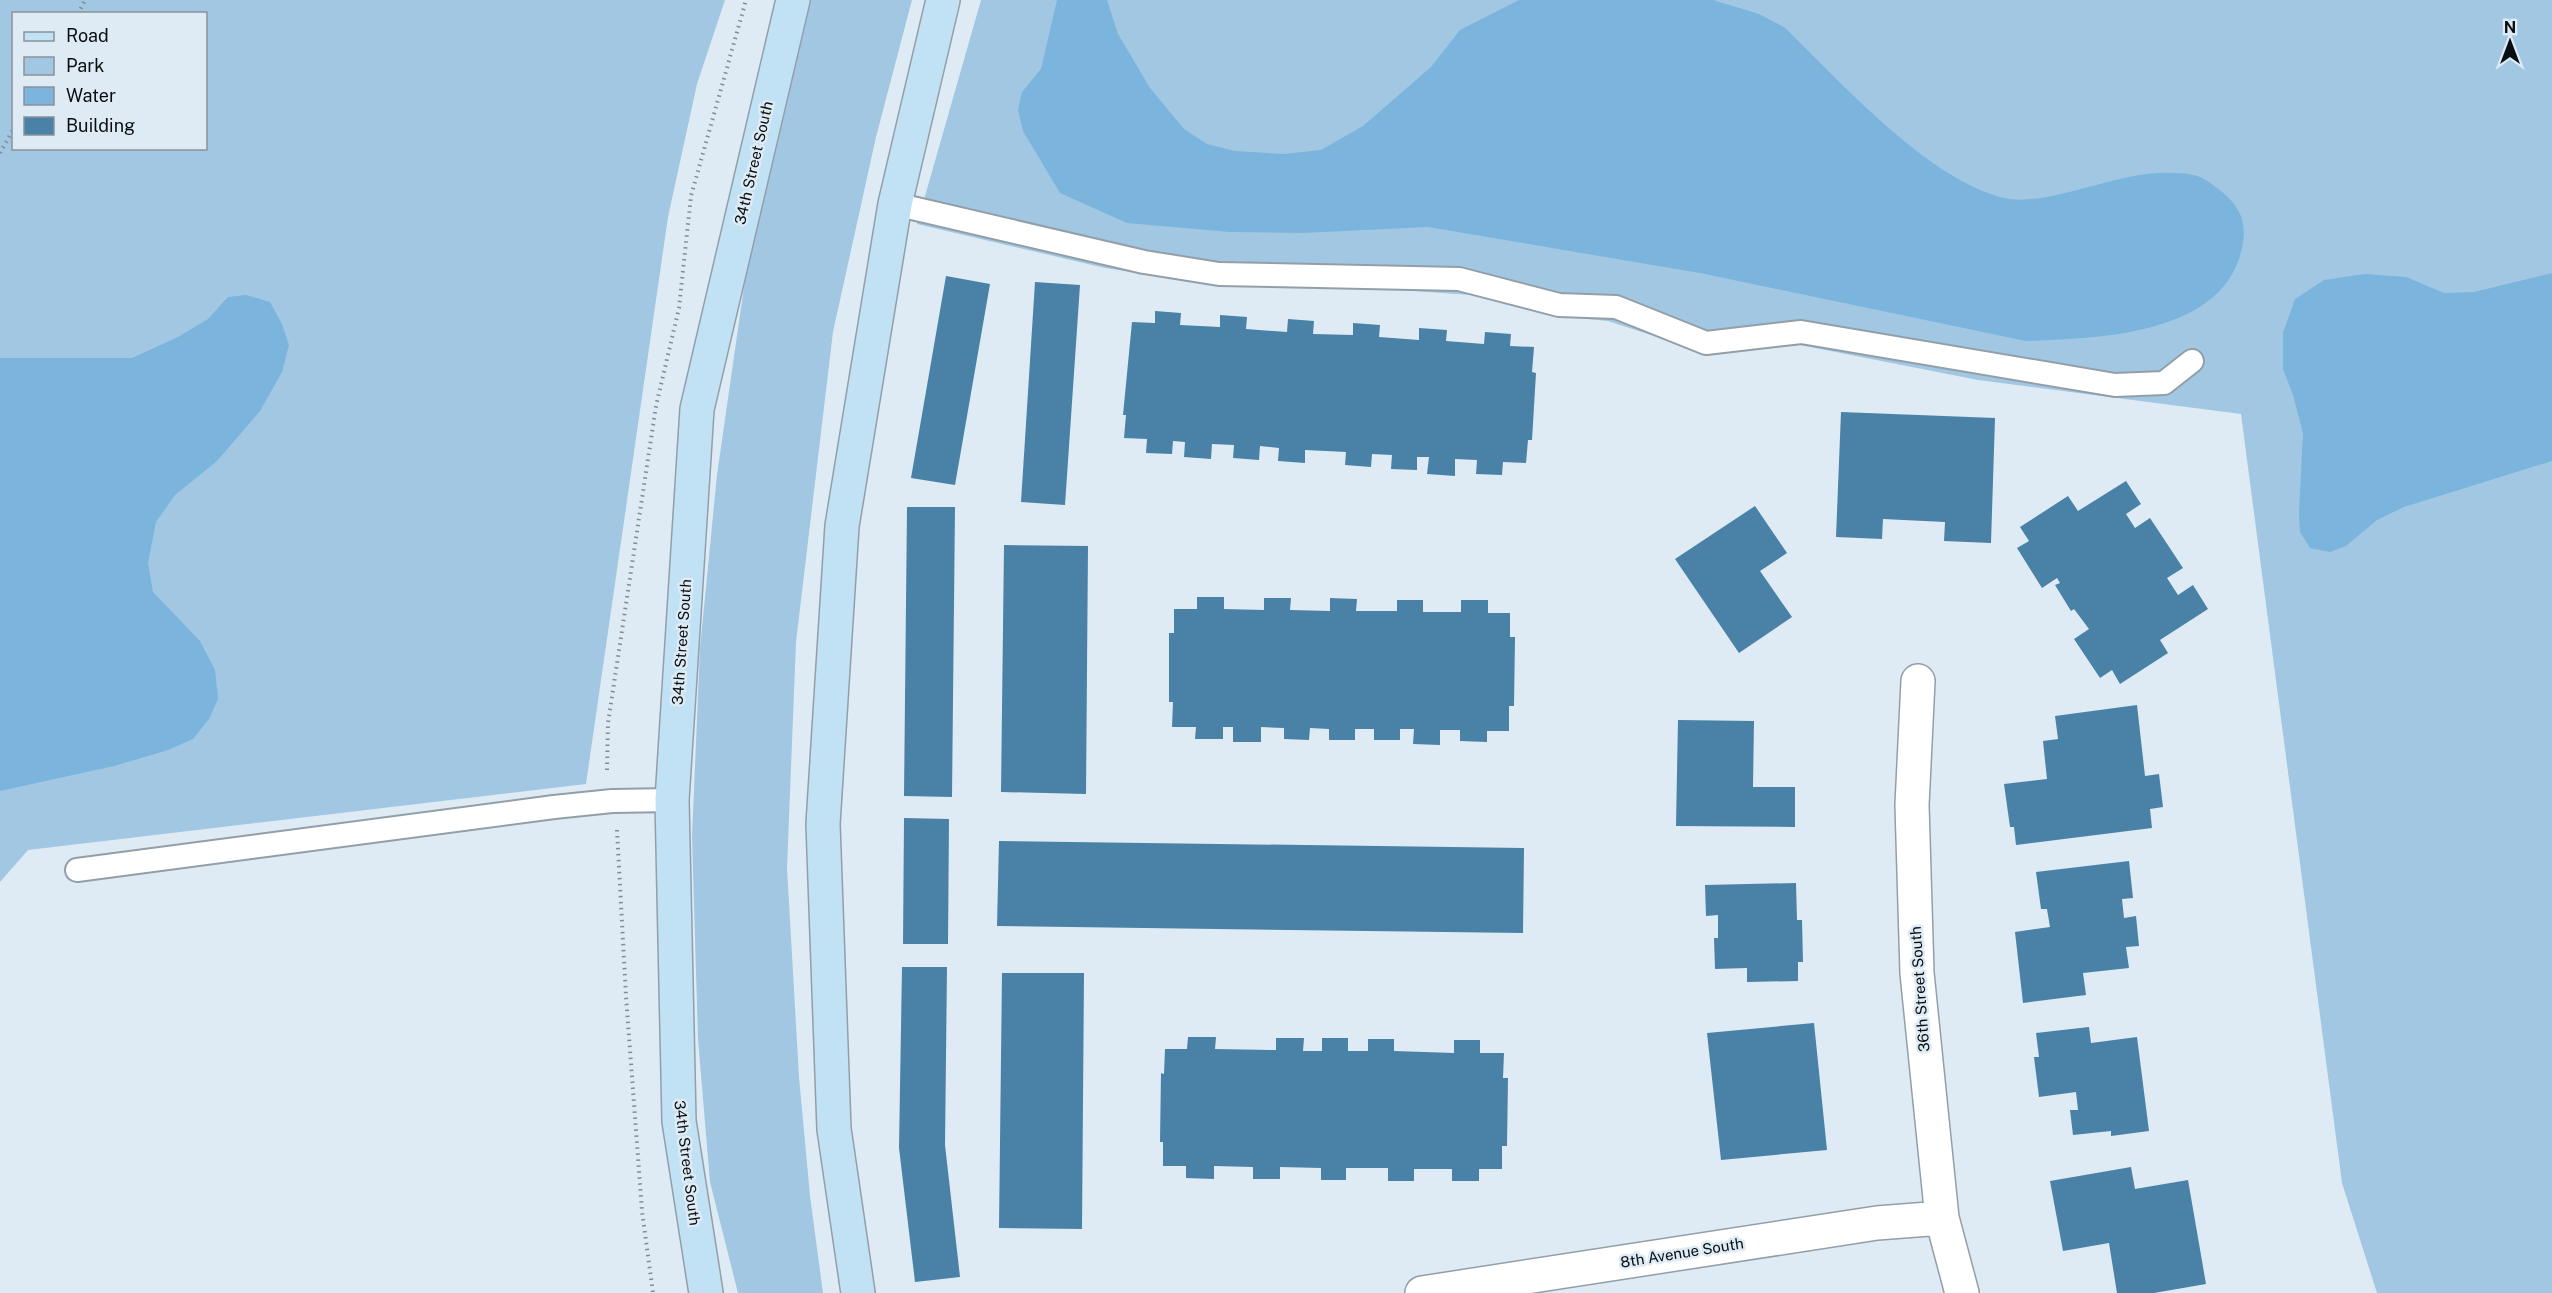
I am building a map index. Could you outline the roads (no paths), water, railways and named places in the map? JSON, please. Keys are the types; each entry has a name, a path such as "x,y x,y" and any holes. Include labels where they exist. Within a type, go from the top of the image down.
{"main road":[{"name":"34th Street South","path":"706,1293 679,1121 672,800 697,409 792,0"},
{"path":"858,1293 834,1129 823,824 842,526 895,204 943,0"}],"street":[{"name":"36th Street South","path":"1918,681 1912,805 1917,974 1942,1218 1962,1293"},
{"name":"8th Avenue South","path":"1422,1293 1866,1225 1942,1218"}],"lane":[{"path":"895,204 1144,262 1219,274 1459,279 1559,305 1616,307 1706,343 1801,332 2115,386 2164,384 2192,361"},
{"path":"77,870 554,807 612,801 672,800"}],"water":[{"path":"1057,0 1107,0 1118,34 1150,88 1184,129 1207,144 1235,151 1284,154 1321,150 1363,126 1431,67 1460,30 1519,0 1713,0 1759,14 1784,27 1886,126 1945,171 1975,187 2004,198 2022,200 2042,198 2152,173 2193,175 2213,185 2235,205 2243,222 2243,243 2232,274 2213,297 2187,314 2156,326 2123,333 2089,338 2026,341 1700,273 1428,227 1302,233 1230,232 1127,223 1060,193 1023,131 1018,110 1022,92 1041,69"},
{"path":"2552,273 2552,461 2404,507 2377,520 2346,546 2330,552 2310,548 2300,532 2303,433 2283,369 2283,333 2295,299 2324,280 2365,274 2406,277 2444,293 2474,292"},
{"path":"246,295 270,302 282,324 289,345 282,372 260,411 217,461 175,495 156,522 148,563 153,592 200,641 215,670 218,699 209,719 193,739 168,750 114,766 0,791 0,358 132,358 178,337 208,319 228,297"}]}
